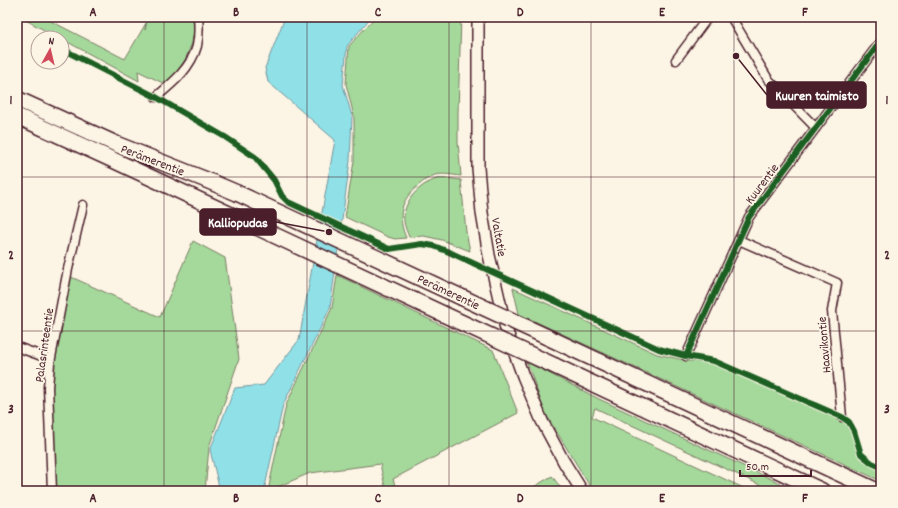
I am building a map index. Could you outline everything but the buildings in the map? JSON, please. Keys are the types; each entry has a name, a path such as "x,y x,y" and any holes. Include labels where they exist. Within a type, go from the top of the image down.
{"highway":[{"name":"Perämerentie","path":"17,100 116,144 204,179 293,219 877,491"},
{"name":"Perämerentie","path":"17,116 822,491"}],"main road":[{"name":"Valtatie","path":"478,17 478,168 482,213 490,262 506,329 523,376 542,421 564,462 582,491"}],"street":[{"path":"156,97 180,77 195,52 199,31 198,17"},
{"path":"676,60 708,17"},
{"path":"731,17 768,79 816,128"},
{"name":"Kuurentie","path":"686,356 749,217 881,41"},
{"name":"Palasrinteentie","path":"52,491 48,387 50,359 68,269 83,205"},
{"name":"Haavikontie","path":"739,240 837,282 832,311 842,417"},
{"path":"17,347 50,359"}],"green space":[{"path":"20,17 43,17 68,30 44,30"},
{"path":"148,17 193,17 194,30 192,43 185,60 175,75 165,84 138,71 139,81 70,43 70,31 125,59 146,23 145,30"},
{"path":"375,17 461,17 458,142 461,176 438,174 425,181 413,191 404,203 402,209 401,216 406,238 395,239 388,237 345,217 354,161 354,116 346,84 349,46"},
{"path":"439,178 461,180 466,232 470,251 442,240 424,236 409,237 405,228 404,215 413,195 430,181"},
{"path":"193,241 225,258 239,359 209,447 205,491 54,491 52,387 54,351 69,276 160,317"},
{"path":"337,275 493,350 518,413 393,479 397,491 386,491 380,464 310,473 268,491 286,405 332,308"},
{"path":"513,288 657,354 688,361 726,365 844,417 852,425 863,454 881,466 881,481 519,314"},
{"path":"527,362 599,399 797,491 773,491 595,408 592,417 750,491 593,491 545,413"},
{"path":"552,476 563,491 527,491"}],"water":[{"path":"285,17 371,17 347,46 343,85 352,116 350,161 330,308 283,405 264,491 220,491 210,450 235,388 264,385 299,340 335,140 268,82 265,68"}],"cycle path":[{"path":"686,356 749,217 881,41"},
{"path":"70,53 156,97 225,137 255,157 274,180 282,196 288,202 389,249 422,244 434,246 659,349 714,361 842,417 849,422 854,431 861,454 872,463 881,467"}],"place":[{"name":"Kuuren taimisto","path":"736,56"},
{"name":"Kalliopudas","path":"329,232"}]}
